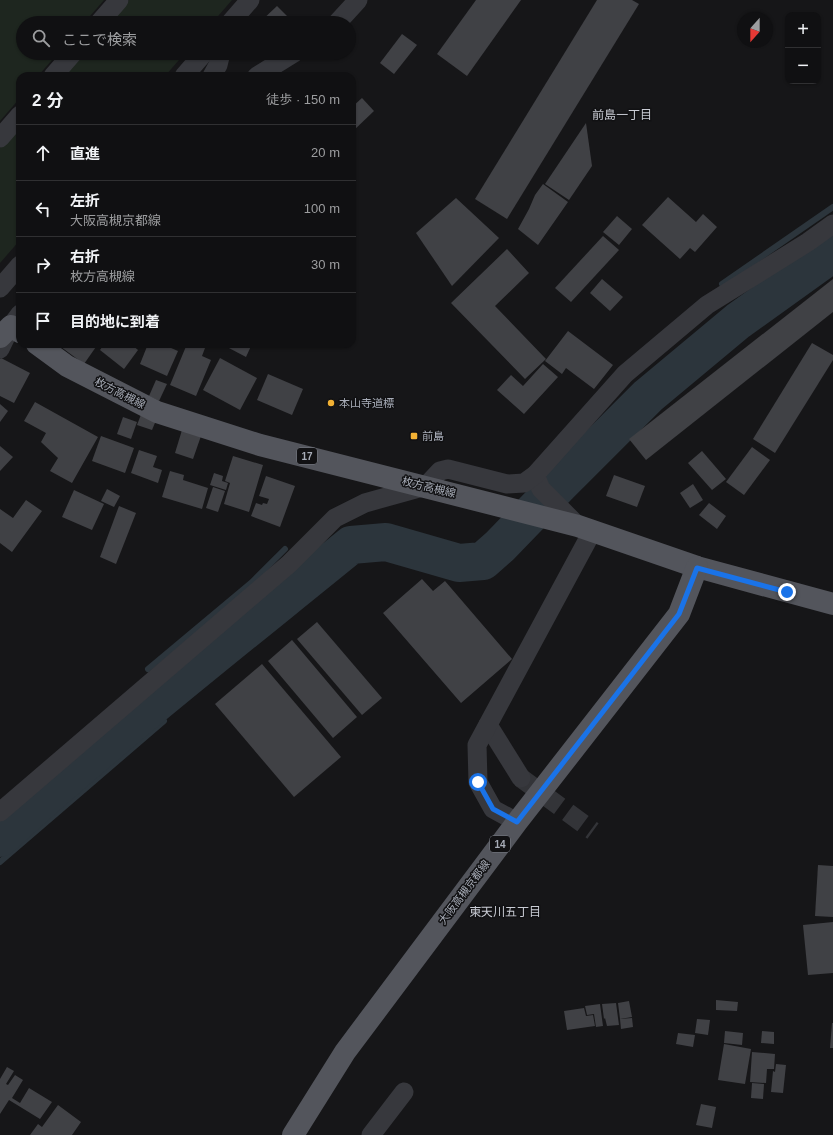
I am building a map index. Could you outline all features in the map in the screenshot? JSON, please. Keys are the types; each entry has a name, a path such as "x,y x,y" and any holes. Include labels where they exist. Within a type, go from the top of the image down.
{"main road":[{"name":"枚方高槻線","path":"42,348 67,366 157,412 260,445 426,486 585,528 697,568 833,604"},
{"name":"大阪高槻京都線","path":"295,1130 345,1052 517,822 679,614 697,568"}],"street":[{"path":"105,16 119,0"},
{"path":"236,16 250,0"},
{"path":"343,16 358,0"},
{"path":"56,72 67,60"},
{"path":"187,72 198,60"},
{"path":"214,72 219,60"},
{"path":"263,72 283,60"},
{"path":"278,72 287,60"},
{"path":"0,138 16,120"},
{"path":"0,812 289,564 334,518 365,503 426,486 440,471 448,469 508,484 524,483 535,475 625,374 707,305 808,242 833,224"},
{"path":"0,288 16,270"},
{"path":"0,349 13,327"},
{"path":"517,822 493,809 478,782 477,745 585,528 541,489 535,475"},
{"path":"488,725 521,778"},
{"path":"371,1135 404,1092"}],"shaded area":[{"path":"0,0 104,0 90,16 16,16 16,60 52,60 41,72 16,72 16,103 0,121"},
{"path":"129,0 232,0 218,16 115,16"},
{"path":"77,60 179,60 168,72 66,72"},
{"path":"16,130 16,245 0,263 0,148"}],"building":[{"path":"476,0 521,0 467,76 437,54"},
{"path":"597,0 632,0 639,4 507,219 475,199"},
{"path":"277,6 287,16 266,16"},
{"path":"402,34 417,45 394,74 380,63"},
{"path":"362,98 374,111 356,128 356,103"},
{"path":"586,123 592,166 569,200 545,184"},
{"path":"543,184 568,202 538,245 518,229 535,195"},
{"path":"668,197 696,222 703,214 717,227 695,252 690,248 680,259 642,225"},
{"path":"456,198 499,238 452,286 416,233"},
{"path":"617,216 632,229 619,245 603,232"},
{"path":"603,236 619,250 571,302 555,288"},
{"path":"507,249 529,273 495,306 546,359 525,379 451,303"},
{"path":"602,279 623,297 610,311 590,293"},
{"path":"833,279 833,312 646,460 629,439"},
{"path":"568,331 613,365 594,389 566,368 562,374 545,361"},
{"path":"812,343 833,355 833,360 775,453 753,439"},
{"path":"62,348 95,348 84,364"},
{"path":"101,348 136,348 138,350 124,369 100,350"},
{"path":"146,348 171,348 178,351 167,376 140,364"},
{"path":"185,348 205,348 202,356 211,360 196,396 170,385"},
{"path":"229,348 250,348 246,357"},
{"path":"1,358 30,373 14,403 0,396"},
{"path":"220,358 257,378 240,410 203,390"},
{"path":"543,364 558,377 524,414 497,390 511,375 523,386"},
{"path":"268,374 303,389 292,415 257,400"},
{"path":"156,380 167,384 159,401 149,396"},
{"path":"35,402 98,437 72,483 50,471 58,458 41,442 46,433 24,421"},
{"path":"0,404 8,411 0,422"},
{"path":"142,412 157,418 152,430 137,425"},
{"path":"123,417 137,422 131,439 117,434"},
{"path":"182,430 201,436 193,459 175,453"},
{"path":"101,436 134,448 125,473 92,461"},
{"path":"0,446 13,457 0,471"},
{"path":"752,447 770,460 744,495 726,482"},
{"path":"139,450 157,456 153,467 162,470 158,483 131,473"},
{"path":"702,451 726,479 712,490 688,463"},
{"path":"233,456 263,465 249,512 224,504 230,483 225,481"},
{"path":"170,471 184,475 183,480 208,488 202,509 162,497"},
{"path":"214,473 223,476 222,481 228,483 226,490 210,485"},
{"path":"614,475 645,486 637,507 606,496"},
{"path":"266,476 295,486 280,527 251,516 256,503 262,505 263,503 267,504 269,499 259,496"},
{"path":"693,484 703,500 690,508 680,493"},
{"path":"213,487 225,491 218,512 206,508"},
{"path":"107,489 120,496 114,507 101,501"},
{"path":"74,490 104,504 92,530 62,517"},
{"path":"26,500 42,511 12,552 0,543 0,509 13,518"},
{"path":"709,503 726,516 717,529 699,515"},
{"path":"119,506 136,513 116,564 100,557"},
{"path":"422,579 433,591 445,581 512,659 461,703 383,613"},
{"path":"317,622 382,698 362,715 297,639"},
{"path":"292,640 357,717 333,738 268,661"},
{"path":"262,664 341,757 294,797 215,704"},
{"path":"818,865 833,866 833,917 815,916"},
{"path":"833,922 833,973 808,975 803,925"},
{"path":"716,1000 738,1002 737,1011 716,1010"},
{"path":"629,1001 632,1017 620,1019 618,1003"},
{"path":"616,1003 619,1025 607,1026 605,1018 604,1019 602,1004"},
{"path":"600,1004 603,1026 596,1027 594,1014 587,1015 585,1006"},
{"path":"584,1008 586,1016 593,1015 595,1026 567,1030 564,1011"},
{"path":"632,1018 633,1027 621,1029 620,1019"},
{"path":"697,1019 710,1020 708,1035 695,1033"},
{"path":"832,1023 833,1048 830,1048"},
{"path":"725,1031 743,1033 742,1045 724,1043"},
{"path":"762,1031 774,1032 774,1044 761,1043"},
{"path":"678,1033 695,1035 693,1047 676,1044"},
{"path":"724,1044 751,1049 745,1084 718,1080"},
{"path":"752,1052 775,1054 774,1069 767,1069 766,1083 750,1082"},
{"path":"776,1064 786,1065 783,1093 771,1092 773,1071 775,1072"},
{"path":"7,1067 14,1071 6,1084 8,1085 15,1075 23,1080 12,1098 20,1103 29,1088 52,1102 40,1119 9,1100 0,1114 0,1079"},
{"path":"752,1083 764,1084 763,1099 751,1098"},
{"path":"701,1104 716,1107 712,1128 696,1125"},
{"path":"58,1105 81,1122 72,1135 30,1135 38,1124 42,1127"}],"waterway":[{"path":"722,284 833,207"},
{"path":"0,838 130,725 351,545 386,542 459,563 483,561 500,546 648,396 738,321 833,253"},
{"path":"148,669 252,582 285,549"},
{"path":"0,862 164,721"}],"tunnel":[{"path":"521,778 593,831"}],"place":[{"name":"本山寺道標","path":"331,403"},
{"name":"前島","path":"414,436"}],"district":[{"name":"前島一丁目","path":"622,115"},
{"name":"東天川五丁目","path":"505,912"}],"route":[{"path":"478,782 493,809 517,822 679,614 697,568 787,592"}]}
